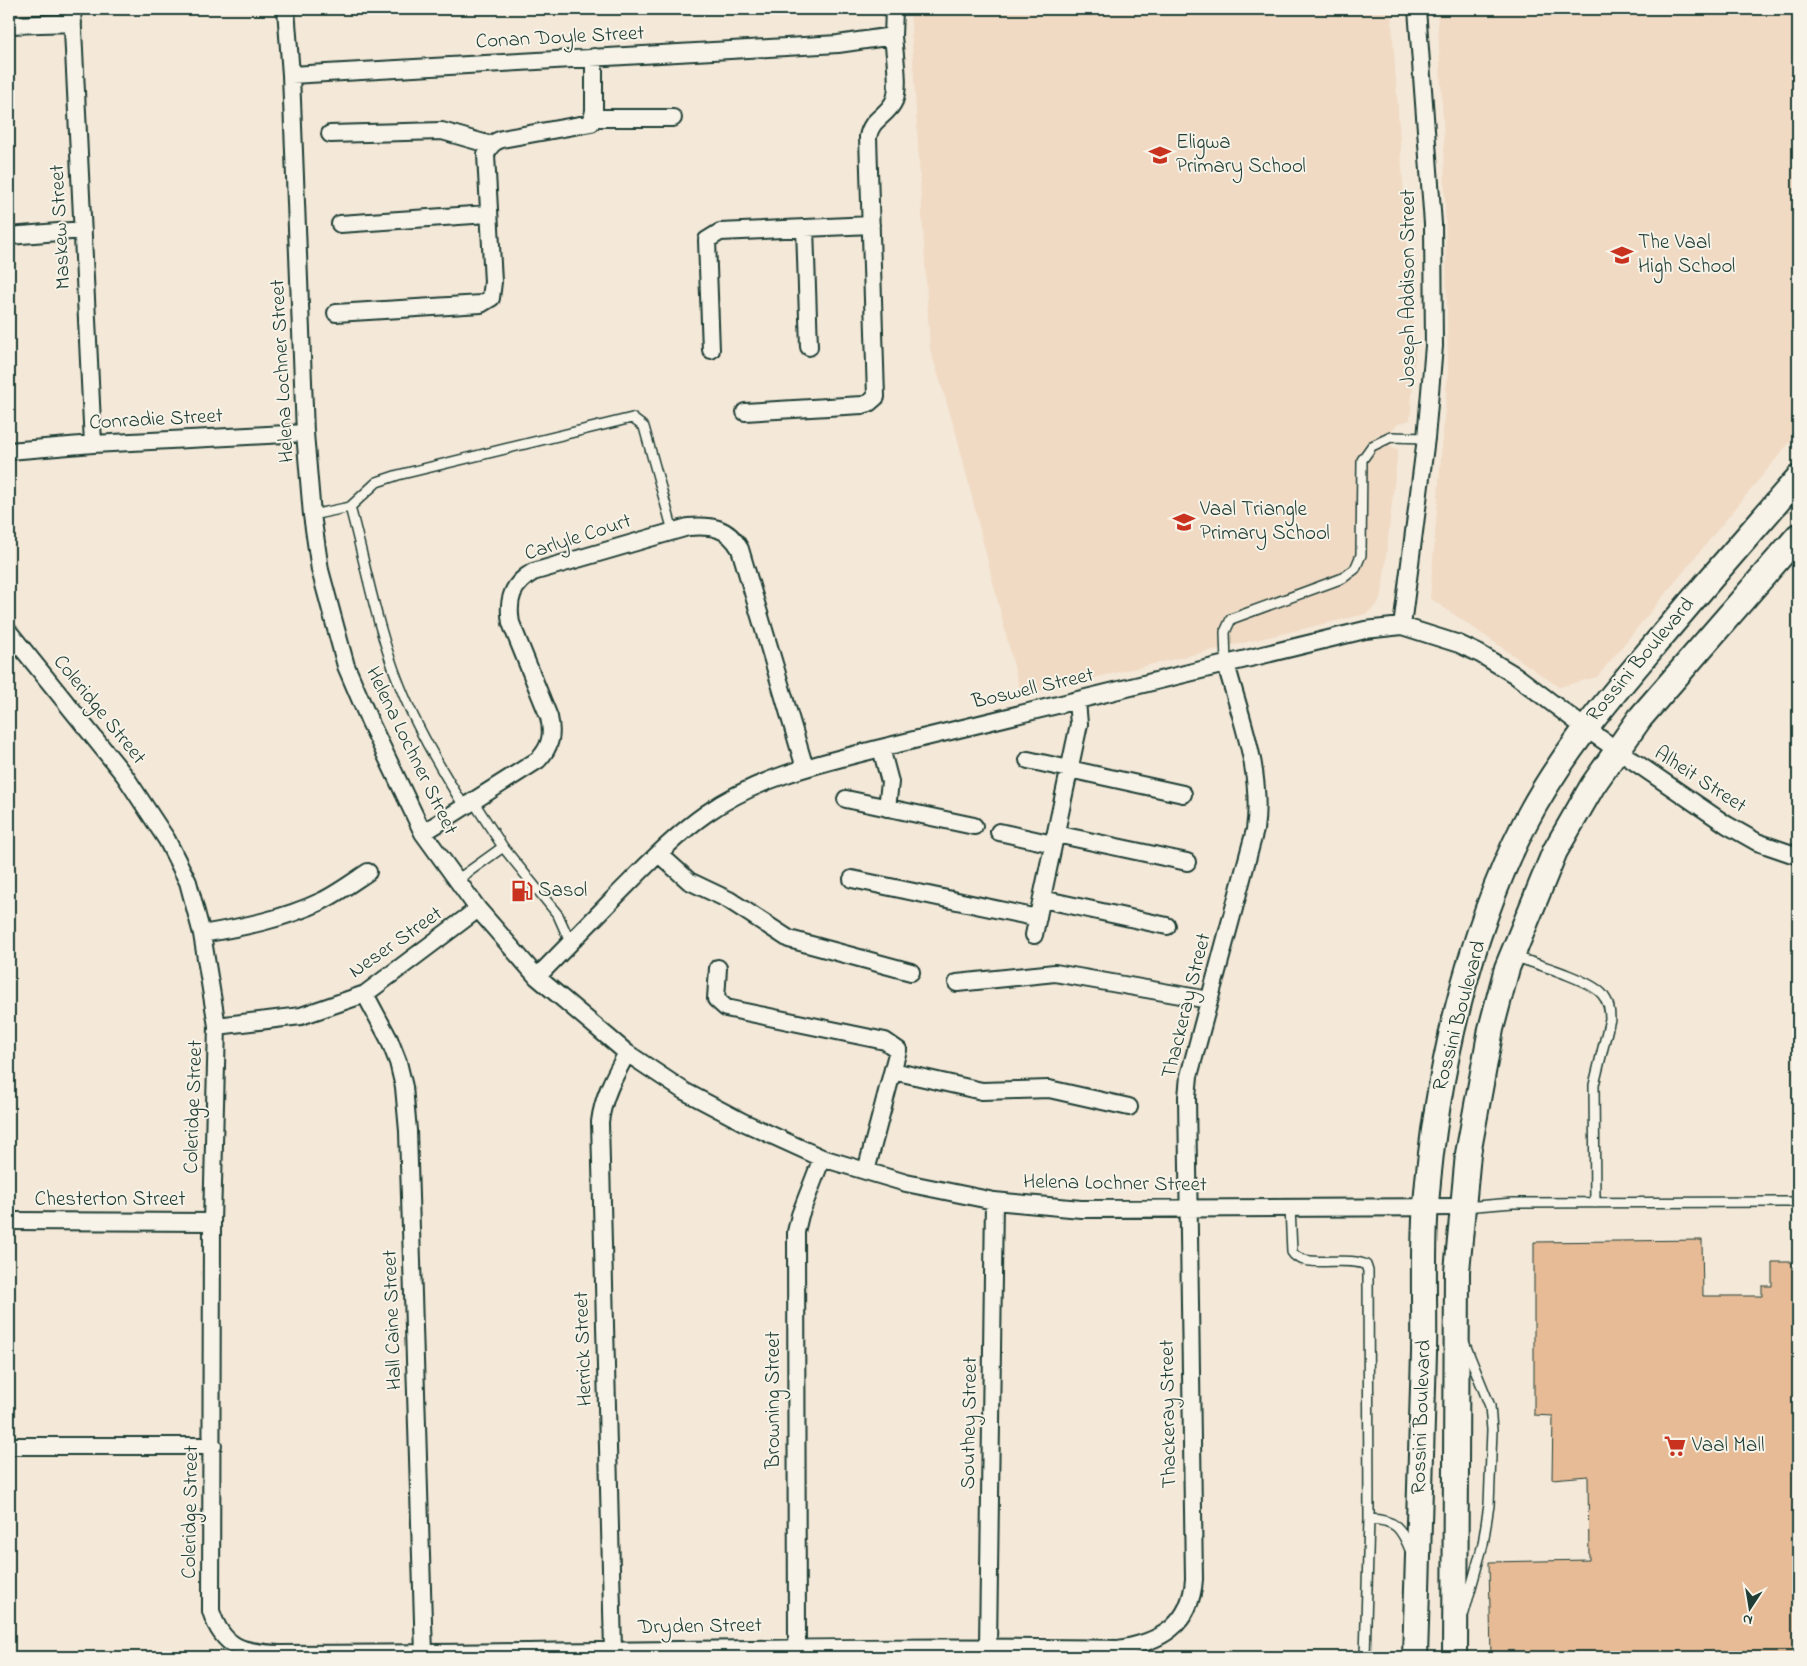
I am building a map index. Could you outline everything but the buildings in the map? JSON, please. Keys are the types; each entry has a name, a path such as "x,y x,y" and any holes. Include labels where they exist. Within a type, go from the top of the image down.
{"street":[{"name":"Helena Lochner Street","path":"286,9 306,433 312,515 320,570 346,666 370,722 423,833 478,909 537,977 627,1053 684,1090 743,1122 822,1158 906,1183 994,1201 1081,1209 1461,1207"},
{"path":"745,412 862,405 869,403 876,397 868,137 871,125 891,106 896,97 893,36 894,9"},
{"name":"Joseph Addison Street","path":"1402,626 1426,438 1434,346 1433,224 1417,9"},
{"path":"9,25 73,16"},
{"name":"Maskew Street","path":"73,16 93,444"},
{"name":"Conan Doyle Street","path":"290,76 838,44 893,36"},
{"path":"336,313 487,302 491,298 493,282 486,155 491,145 502,139 591,123 593,118 594,57"},
{"path":"593,118 673,118"},
{"path":"330,134 442,131 491,145"},
{"path":"340,224 488,214"},
{"path":"711,350 707,240 710,237 720,232 871,225"},
{"path":"804,228 809,347"},
{"path":"9,236 83,230"},
{"name":"Conradie Street","path":"9,451 93,444 306,433"},
{"name":"Rossini Boulevard","path":"1415,1657 1425,1310 1425,1207 1434,1118 1454,1025 1469,969 1502,874 1526,822 1585,728 1698,593 1798,478"},
{"name":"Carlyle Court","path":"423,833 538,760 546,753 551,741 552,729 549,717 512,623 509,608 514,588 522,578 533,572 673,531 699,526 719,528 728,533 740,549 805,768"},
{"name":"Rossini Boulevard","path":"1455,1653 1457,1271 1461,1207 1471,1137 1491,1029 1512,956 1555,851 1617,750 1675,676 1798,536"},
{"name":"Boswell Street","path":"537,977 659,854 707,813 763,783 805,768 881,748 1364,630 1402,626 1459,644 1515,675 1585,728"},
{"name":"Coleridge Street","path":"9,632 126,776 162,832 188,882 202,934 217,1026 212,1222 213,1446 211,1611 226,1640"},
{"name":"Thackeray Street","path":"1172,1628 1190,1605 1194,1579 1186,1119 1189,1076 1255,830 1258,806 1253,761 1226,664"},
{"path":"1034,935 1079,724 1076,701"},
{"name":"Alheit Street","path":"1585,728 1727,825 1758,842 1798,856"},
{"path":"881,748 890,782 888,808"},
{"path":"1028,760 1183,794"},
{"path":"846,799 974,826"},
{"path":"999,832 1054,839 1188,862"},
{"path":"659,854 690,881 729,900 790,939 911,972"},
{"path":"202,934 264,922 294,912 323,900 368,872"},
{"path":"852,879 1038,918"},
{"path":"1042,899 1167,926"},
{"name":"Neser Street","path":"217,1026 301,1016 365,994 478,909"},
{"path":"718,968 716,999 726,1008 885,1041 898,1050 866,1171"},
{"path":"957,983 1056,973 1209,1000"},
{"name":"Hall Caine Street","path":"365,994 390,1039 404,1087 407,1113 424,1654"},
{"name":"Herrick Street","path":"613,1650 600,1122 602,1109 610,1086 627,1053"},
{"path":"893,1071 982,1091 1049,1090 1129,1107"},
{"name":"Browning Street","path":"797,1647 796,1232 800,1215 822,1158"},
{"name":"Southey Street","path":"988,1646 994,1201"},
{"name":"Chesterton Street","path":"9,1221 212,1222"},
{"path":"9,1446 213,1446"},
{"name":"Dryden Street","path":"226,1640 235,1646 257,1653 424,1654 797,1647 988,1646 1118,1649 1138,1646 1157,1638 1172,1628"}],"lane":[{"path":"312,515 350,507 378,482 391,478 632,418 644,427 673,531"},
{"path":"1226,664 1225,632 1231,619 1343,578 1355,569 1360,554 1363,529 1362,460 1372,446 1391,437 1426,438"},
{"path":"350,507 399,686 428,748 503,848 558,915 570,942"},
{"path":"457,880 503,848"},
{"path":"1512,956 1587,984 1601,993 1610,1008 1610,1019 1594,1085 1594,1202"},
{"path":"1461,1207 1513,1203 1798,1202"},
{"path":"1290,1207 1292,1252 1294,1256 1305,1260 1356,1262 1366,1266 1368,1271 1369,1520 1365,1657"},
{"path":"1455,1653 1483,1544 1489,1505 1492,1440 1490,1406 1472,1358 1457,1328"},
{"path":"1369,1520 1387,1520 1396,1525 1407,1542 1418,1571"}],"shaded area":[{"path":"910,9 1391,9 1415,356 1410,420 1398,424 1392,430 1390,447 1398,449 1382,594 1377,605 1366,614 1021,695 956,433 930,349"},
{"name":"The Vaal High School","path":"1437,9 1798,9 1798,432 1597,677 1559,687 1430,598 1448,369 1444,140"}],"place":[{"name":"Eligwa Primary School","path":"1160,155"},
{"name":"The Vaal High School","path":"1622,255"},
{"name":"Vaal Triangle Primary School","path":"1184,522"},
{"name":"Sasol","path":"522,891"},
{"name":"Vaal Mall","path":"1675,1446"}]}
